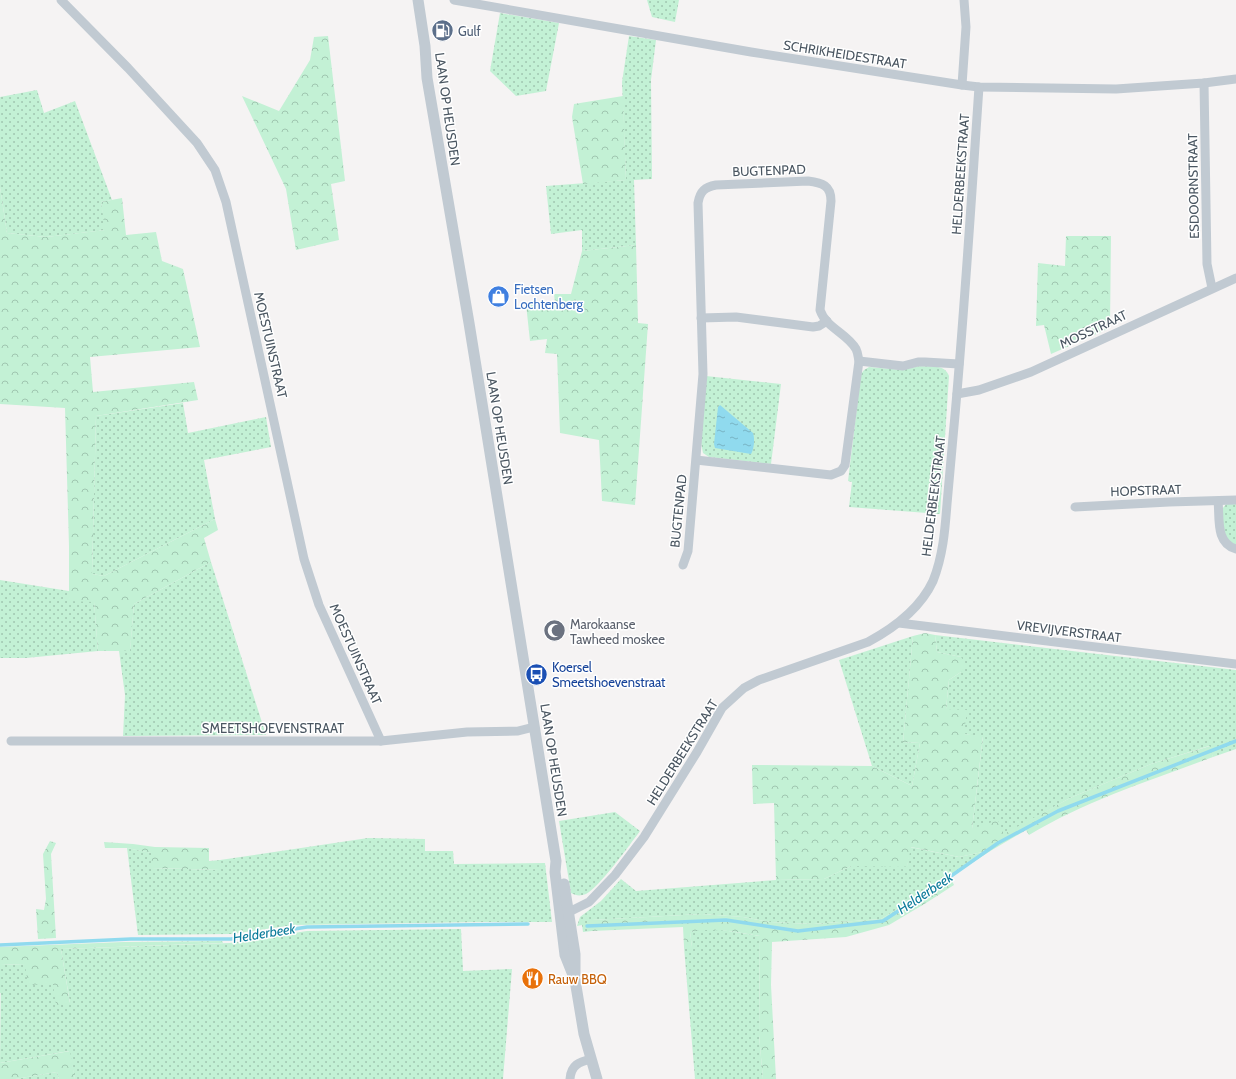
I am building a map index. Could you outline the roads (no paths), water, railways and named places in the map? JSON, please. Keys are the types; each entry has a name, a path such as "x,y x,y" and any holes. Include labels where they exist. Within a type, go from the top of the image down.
{"street":[{"name":"MOESTUINSTRAAT","path":"61,0 176,119 197,143 215,170 226,202 233,232 250,317 272,410 304,559 319,605 381,741"},
{"name":"LAAN OP HEUSDEN","path":"418,0 426,46 427,78 469,323 556,861 562,873 564,912 575,954 575,980 584,1034 597,1079"},
{"name":"SCHRIKHEIDESTRAAT","path":"454,0 751,52 979,87 1116,89 1204,83 1236,79"},
{"path":"962,85 966,27 964,0"},
{"name":"ESDOORNSTRAAT","path":"1204,83 1207,264 1212,288"},
{"name":"HELDERBEEKSTRAAT","path":"564,912 589,902 615,875 644,837 697,752 722,708 744,688 773,674 868,642 884,633 899,623 912,611 932,582 938,567 944,537 957,394 979,87"},
{"name":"BUGTENPAD","path":"683,565 688,551 703,374 698,203 702,191 707,187 716,185 808,181 819,183 828,188 831,195 820,304 822,314 827,321 851,342 857,351 859,361 845,465 841,471 830,475 696,460"},
{"name":"MOSSTRAAT","path":"957,394 979,390 1031,372 1236,278"},
{"path":"701,318 736,317 813,327 819,326 827,321"},
{"path":"859,361 903,366 918,362 959,364"},
{"name":"HOPSTRAAT","path":"1075,508 1162,502 1236,500"},
{"path":"1218,501 1222,538 1228,546 1236,549"},
{"name":"VREVIJVERSTRAAT","path":"899,623 1236,664"},
{"name":"SMEETSHOEVENSTRAAT","path":"11,741 381,741 467,732 518,731 534,727"},
{"path":"570,1079 573,1068 577,1063 591,1059"}],"water":[{"path":"720,405 753,433 754,444 751,454 715,448 714,444 718,407"}],"waterway":[{"name":"Helderbeek","path":"587,926 726,920 798,931 883,921 998,843 1058,811 1236,741"},
{"name":"Helderbeek","path":"0,945 131,939 231,939 307,927 528,924"}],"place":[{"name":"Gulf","path":"443,31"},
{"name":"Fietsen Lochtenberg","path":"498,296"},
{"name":"Marokaanse Tawheed moskee","path":"555,631"},
{"name":"Koersel Smeetshoevenstraat","path":"537,674"},
{"name":"Rauw BBQ","path":"532,979"}]}
